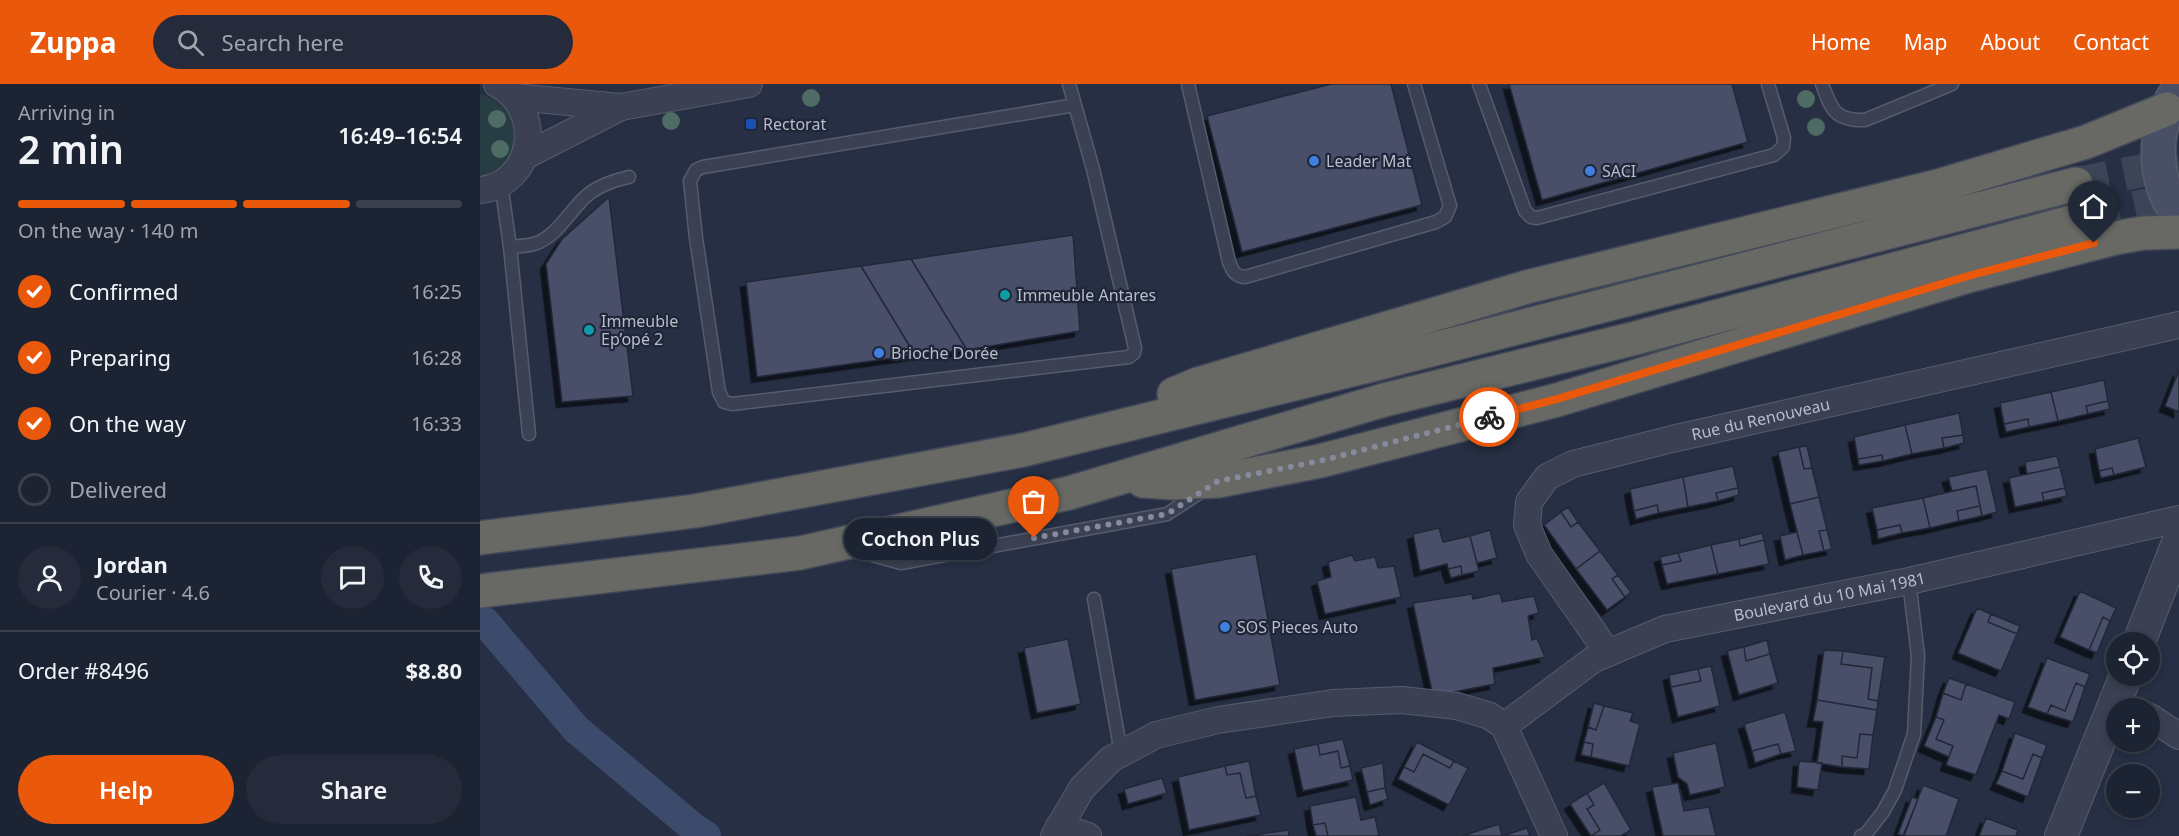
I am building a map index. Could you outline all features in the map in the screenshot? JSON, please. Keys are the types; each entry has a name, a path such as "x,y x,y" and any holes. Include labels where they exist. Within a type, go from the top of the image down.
{"highway":[{"path":"1115,426 1155,402 1197,384 1527,287 1938,186 2086,142 2173,94"},
{"path":"480,538 695,511 1023,450 1376,364 2076,184"},
{"path":"480,591 800,553 1069,493 1384,400 1632,339 2087,218"},
{"path":"1120,479 1175,483 1218,481 1320,461 1557,399 1957,279 2143,233 2179,232"}],"main road":[{"path":"2173,94 2159,135 2158,162 2164,188 2179,215"}],"street":[{"path":"525,156 621,107 749,84"},
{"path":"506,91 621,107"},
{"path":"490,186 515,172 525,156 528,141 528,126 524,111 506,91"},
{"name":"Rue du Renouveau","path":"1608,653 1539,554 1527,525 1529,502 1547,477 1573,464 1650,445 2179,325"},
{"name":"Boulevard du 10 Mai 1981","path":"1504,726 1594,659 1665,629 1909,581 2179,519"},
{"path":"2143,632 2179,540"},
{"path":"2061,836 2126,693"},
{"path":"1088,836 1057,831 1082,788 1111,759 1156,735 1218,720 1333,703 1402,700 1457,706 1490,716 1504,726 1554,836"},
{"path":"2160,724 2179,736"}],"lane":[{"path":"1069,84 1075,105 1096,180 1136,348 1134,353 1129,357 732,404 724,402 719,392 696,238 690,181 696,170 1075,105"},
{"path":"1188,84 1228,262 1233,272 1245,277 1436,222 1445,217 1450,206 1414,84"},
{"path":"1479,84 1525,211 1537,219 1774,155 1783,147 1784,138 1768,84"},
{"path":"1822,84 1834,111 1852,120 1865,120 1952,84"},
{"path":"510,247 540,241 590,193 605,184 629,177"},
{"path":"490,186 510,247 528,434"},
{"path":"836,545 901,563 1167,514 1218,481"},
{"path":"1863,836 1883,812 1895,790 1914,734 1918,656 1909,581"},
{"path":"1094,598 1121,753"}],"green space":[{"path":"480,94 495,101 506,110 513,122 515,135 513,148 506,160 495,170 480,176"}],"building":[{"name":"Leader Mat","path":"1331,84 1391,84 1422,205 1242,252 1207,116"},
{"name":"SACI","path":"1509,84 1732,84 1748,142 1542,200"},
{"name":"Immeuble Ep’opé 2","path":"609,197 633,396 562,402 546,264 562,239"},
{"name":"Immeuble Antares","path":"1073,235 1080,331 967,350 911,259"},
{"path":"911,259 967,350 915,355 861,266"},
{"path":"861,266 915,355 757,377 746,282"},
{"path":"2179,370 2179,412 2165,406"},
{"path":"2104,380 2108,401 2086,406 2088,414 2058,421 2051,392"},
{"path":"2051,392 2058,421 2029,427 2028,419 2004,424 2000,403"},
{"path":"2108,401 2110,409 2088,414 2086,406"},
{"path":"1959,413 1963,435 1942,438 1944,448 1912,454 1905,425"},
{"path":"2028,419 2029,427 2006,432 2004,424"},
{"path":"1905,425 1912,454 1883,461 1882,455 1858,459 1854,437"},
{"path":"1963,435 1964,443 1944,448 1942,438"},
{"path":"2138,438 2146,467 2114,475 2112,468 2099,471 2095,449"},
{"path":"1807,446 1812,468 1804,469 1799,447"},
{"path":"1799,447 1804,469 1812,468 1819,497 1790,504 1778,452"},
{"path":"1882,455 1883,461 1859,465 1858,459"},
{"path":"2057,456 2060,467 2027,474 2025,462"},
{"path":"1733,466 1738,488 1716,493 1718,501 1688,507 1683,477"},
{"path":"2060,467 2065,488 2042,493 2044,501 2015,507 2009,478"},
{"path":"2112,468 2114,475 2101,478 2099,471"},
{"path":"1987,469 1997,512 1982,516 1976,486 1952,491 1948,477"},
{"path":"1683,477 1688,507 1659,513 1657,505 1634,511 1630,489"},
{"path":"1976,486 1980,506 1957,511 1959,521 1930,528 1923,498"},
{"path":"1738,488 1739,495 1718,501 1716,493"},
{"path":"2065,488 2067,496 2044,501 2042,493"},
{"path":"1819,497 1827,530 1819,531 1824,551 1803,555 1790,504"},
{"path":"1923,498 1930,528 1902,533 1900,525 1877,530 1872,508"},
{"path":"1657,505 1659,513 1636,519 1634,511"},
{"path":"1980,506 1982,516 1959,521 1957,511"},
{"path":"1568,507 1578,522 1571,527 1561,512"},
{"path":"1561,512 1571,527 1578,522 1600,551 1576,569 1544,525"},
{"path":"1900,525 1902,533 1878,539 1877,530"},
{"path":"1439,528 1443,542 1470,536 1479,571 1462,575 1461,566 1448,569 1447,564 1420,571 1413,534"},
{"path":"1490,530 1497,558 1477,563 1470,536"},
{"path":"1827,530 1832,549 1824,551 1819,531"},
{"path":"1797,532 1803,555 1785,560 1780,536"},
{"path":"1762,533 1764,540 1740,546 1739,539"},
{"path":"1739,539 1740,546 1764,540 1769,564 1718,574 1711,545"},
{"path":"1711,545 1718,574 1667,584 1662,565 1681,561 1678,553"},
{"path":"1600,551 1618,575 1612,579 1625,597 1607,610 1576,569"},
{"path":"1678,553 1681,561 1662,565 1660,557"},
{"name":"SOS Pieces Auto","path":"1256,554 1280,685 1195,700 1171,569"},
{"path":"1352,555 1355,561 1375,557 1378,568 1394,566 1401,597 1325,614 1317,581 1331,577 1328,562"},
{"path":"1461,566 1462,575 1451,578 1448,569"},
{"path":"1618,575 1631,592 1625,597 1612,579"},
{"path":"2080,591 2116,608 2110,621 2103,617 2089,650 2060,637"},
{"path":"1500,593 1502,602 1534,596 1539,613 1528,616 1532,640 1537,638 1545,657 1493,668 1495,684 1433,696 1413,603 1472,594 1473,599"},
{"path":"1977,608 1991,614 1988,622 2017,634 2001,671 1958,653"},
{"path":"1991,614 2020,626 2017,634 1988,622"},
{"path":"2103,617 2110,621 2097,653 2089,650"},
{"path":"1068,639 1081,704 1037,713 1024,648"},
{"path":"1767,640 1770,654 1746,661 1744,647"},
{"path":"1744,647 1746,661 1770,654 1778,683 1739,695 1727,651"},
{"path":"1824,650 1843,651 1841,664 1872,668 1868,699 1878,701 1877,710 1817,700"},
{"path":"1843,651 1885,657 1878,701 1868,699 1872,668 1841,664"},
{"path":"2047,658 2090,674 2085,687 2076,683 2065,711 2051,705 2047,714 2028,707"},
{"path":"1711,666 1720,706 1678,717 1671,687 1701,681 1698,669"},
{"path":"1698,669 1701,681 1671,687 1669,675"},
{"path":"1949,678 1966,684 1961,700 1943,693"},
{"path":"2076,683 2085,687 2073,722 2047,714 2051,705 2065,711"},
{"path":"1966,684 2015,702 2009,719 1999,715 1976,775 1946,765 1953,746 1936,739 1944,720 1936,717 1943,693 1961,700"},
{"path":"1817,700 1877,710 1873,735 1860,734 1857,758 1842,756 1842,767 1817,763 1823,722 1813,721"},
{"path":"1594,703 1604,706 1596,730 1588,727"},
{"path":"1604,706 1633,713 1630,721 1640,724 1629,766 1591,757 1593,744 1584,742 1588,727 1596,730"},
{"path":"1785,712 1796,751 1781,754 1778,744 1752,751 1744,724"},
{"path":"1936,717 1944,720 1936,739 1953,746 1949,757 1924,746"},
{"path":"2015,733 2047,745 2042,758 2033,754 2023,779 2002,771"},
{"path":"1860,734 1873,735 1869,769 1842,767 1842,756 1857,758"},
{"path":"1343,739 1350,766 1341,768 1338,751 1320,755 1318,744"},
{"path":"1417,742 1454,761 1450,768 1423,754 1414,772 1404,767"},
{"path":"1584,742 1593,744 1591,757 1581,755"},
{"path":"1716,743 1725,787 1690,795 1687,784 1678,777 1673,753"},
{"path":"1318,744 1320,755 1338,751 1341,768 1350,766 1353,780 1303,791 1294,749"},
{"path":"1778,744 1781,754 1755,763 1752,751"},
{"path":"1423,754 1450,768 1454,761 1468,768 1449,805 1398,779 1404,767 1414,772"},
{"path":"2033,754 2042,758 2028,797 1996,784 2002,771 2023,779"},
{"path":"1249,761 1256,796 1246,798 1240,773 1227,775 1225,766"},
{"path":"1799,761 1822,763 1818,790 1797,787"},
{"path":"1383,763 1385,788 1367,792 1361,768"},
{"path":"1225,766 1227,775 1240,773 1246,798 1256,796 1261,815 1189,830 1178,777"},
{"path":"1162,778 1167,793 1128,804 1124,789"},
{"path":"1604,783 1631,830 1621,836 1591,836 1600,830 1587,809 1594,805 1587,793"},
{"path":"1678,783 1684,811 1709,807 1716,836 1663,836 1652,787"},
{"path":"1923,785 1959,799 1946,836 1904,836"},
{"path":"1385,788 1388,799 1370,805 1367,792"},
{"path":"1587,793 1594,805 1587,809 1600,830 1591,836 1570,804"},
{"path":"1356,797 1361,820 1375,817 1379,836 1328,836 1325,823 1313,825 1310,806"},
{"path":"1912,797 1918,799 1903,836 1898,834"},
{"path":"1986,818 2018,830 2016,836 1979,836"},
{"path":"1325,823 1328,836 1316,836 1313,825"},
{"path":"1499,824 1502,836 1462,836"},
{"path":"1527,828 1530,836 1502,836"},
{"path":"1288,830 1289,836 1247,836"}],"waterway":[{"path":"485,622 576,729 706,836"}],"tunnel":[{"path":"2076,184 2179,163"},
{"path":"2087,218 2179,198"}],"way so far":[{"path":"1034,538 1167,514 1218,481 1320,461 1489,417"}],"place":[{"name":"Rectorat","path":"751,124"},
{"name":"Leader Mat","path":"1314,161"},
{"name":"SACI","path":"1590,171"},
{"name":"Immeuble Antares","path":"1005,295"},
{"name":"Immeuble Ep’opé 2","path":"589,330"},
{"name":"Brioche Dorée","path":"879,353"},
{"name":"Cochon Plus","path":"1034,538"},
{"name":"SOS Pieces Auto","path":"1225,627"}],"route":[{"path":"1489,417 1557,399 1968,276 2094,243"}]}
